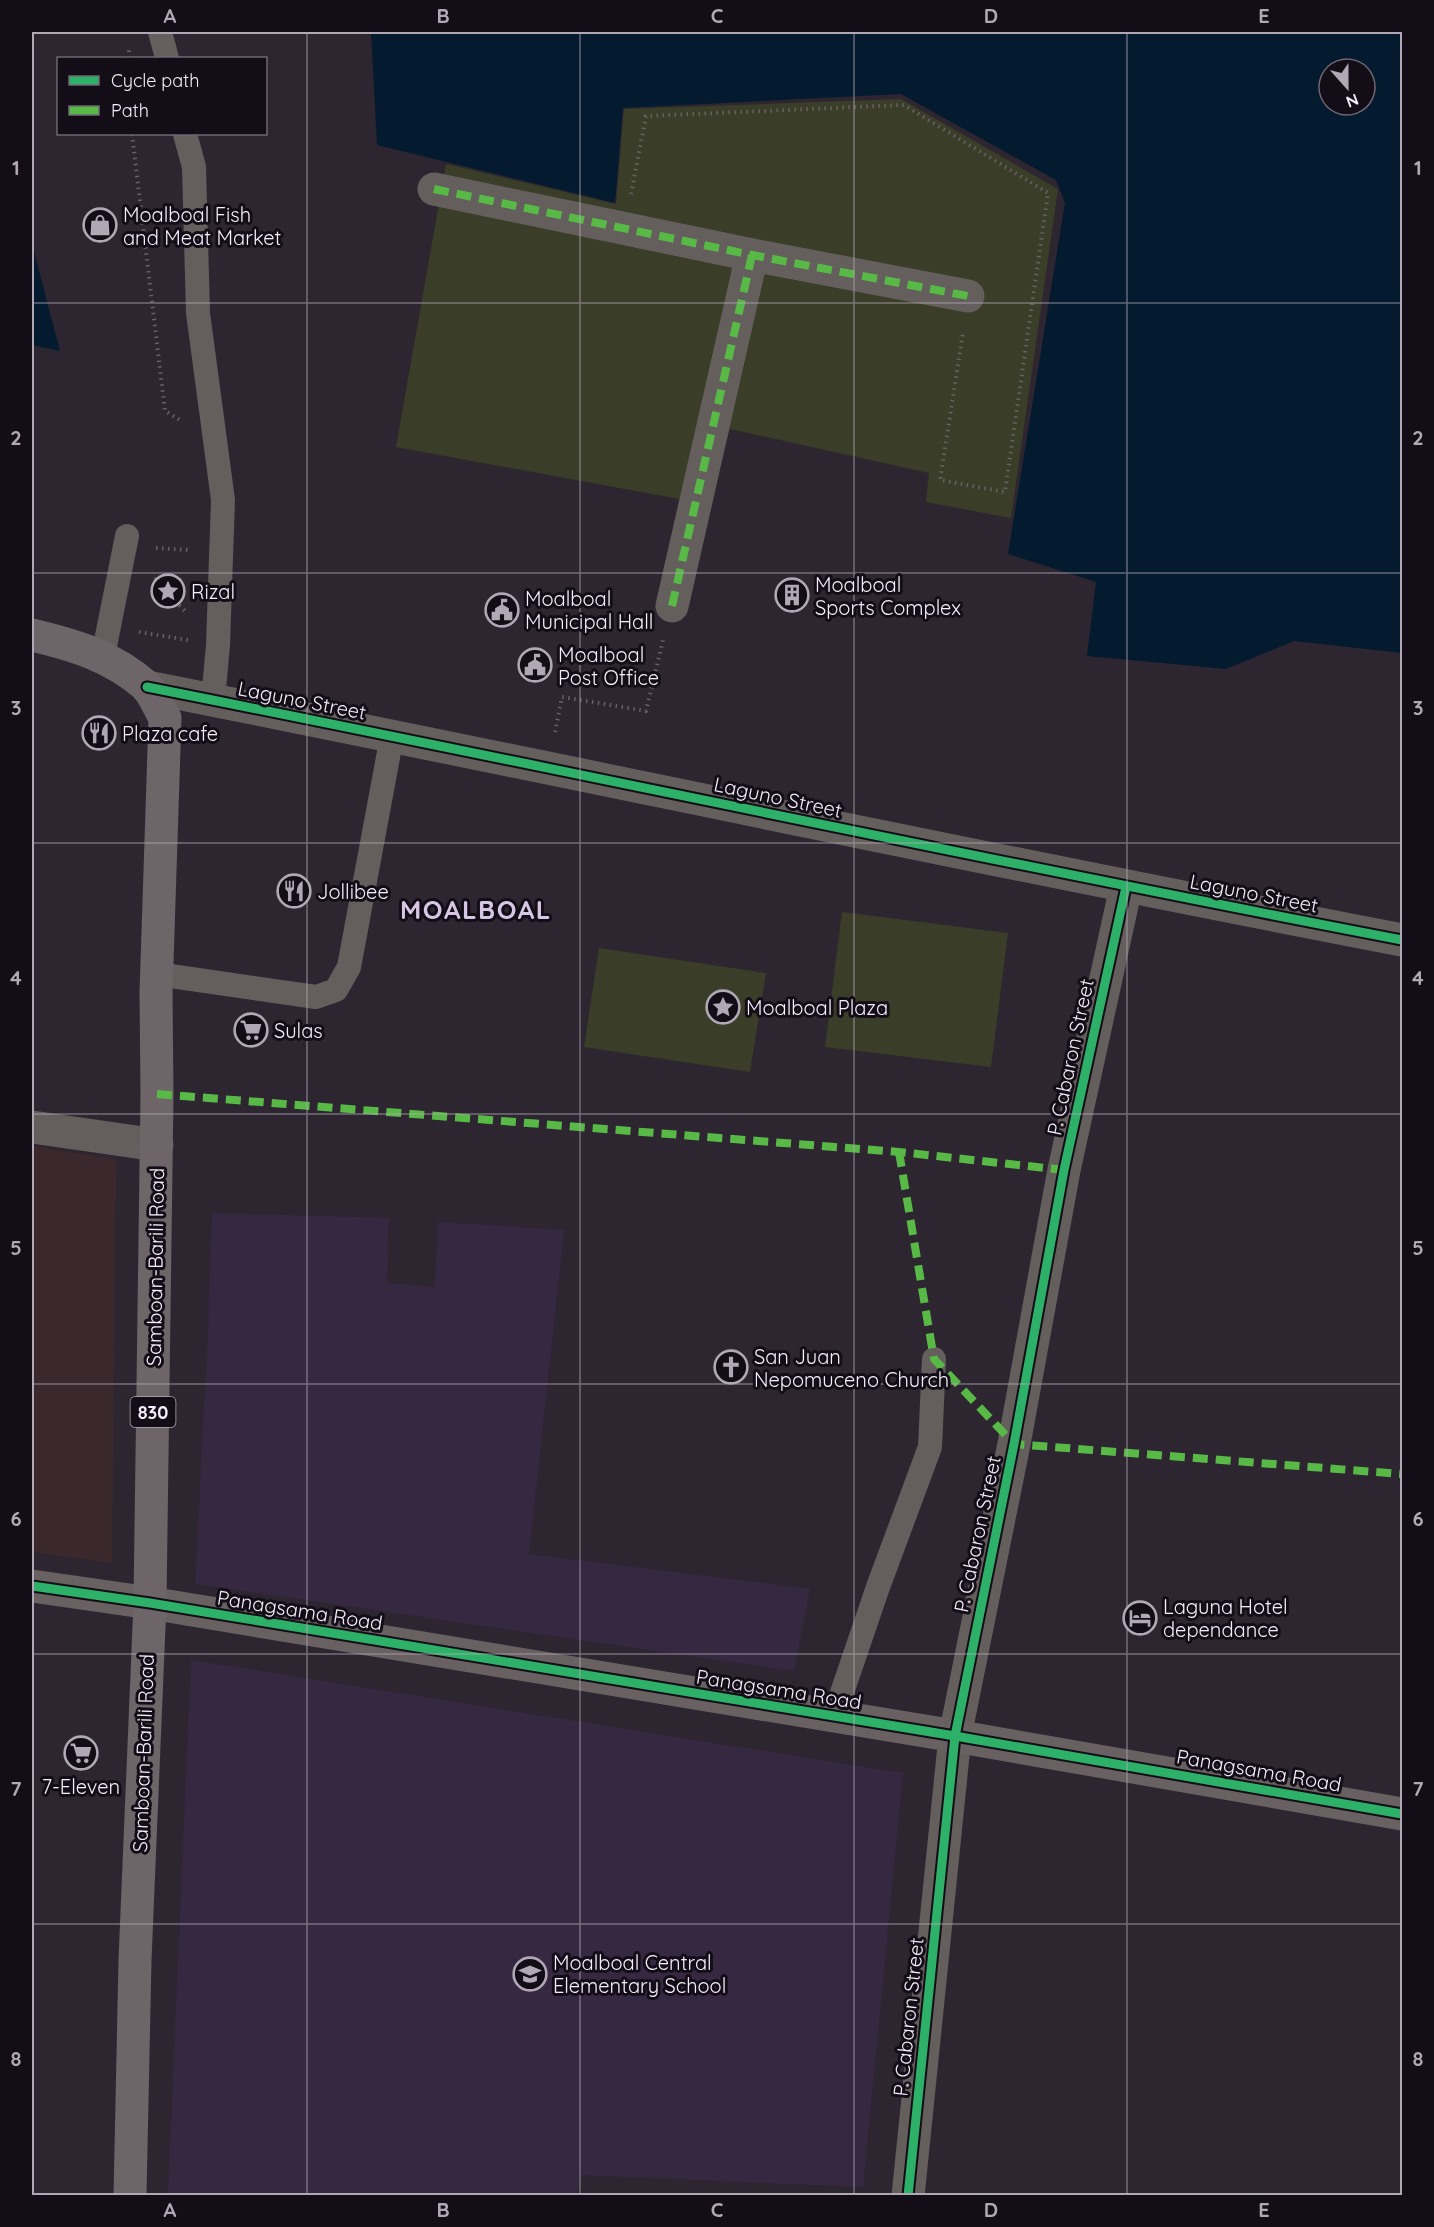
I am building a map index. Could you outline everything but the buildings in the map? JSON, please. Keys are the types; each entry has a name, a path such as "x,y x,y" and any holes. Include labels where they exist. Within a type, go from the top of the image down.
{"highway":[{"name":"Samboan-Barili Road","path":"32,635 66,643 103,656 147,687 165,718 157,974 157,1145 150,1603 135,1960 130,2196"}],"street":[{"path":"434,189 752,255 968,296"},
{"path":"672,606 752,255"},
{"name":"Laguno Street","path":"147,687 1126,887 1402,940"},
{"name":"P. Cabaron Street","path":"908,2196 955,1736 1014,1444 1064,1170 1126,887"},
{"path":"32,1127 157,1145"},
{"name":"Panagsama Road","path":"32,1586 150,1603 955,1736 1402,1814"}],"lane":[{"path":"160,32 166,57"},
{"path":"185,135 194,167 198,313 223,500 218,645 213,700"},
{"path":"103,656 127,536"},
{"path":"157,974 316,997 336,990 349,967 392,736"},
{"path":"834,1716 878,1587 930,1447 934,1359"}],"path":[{"path":"132,135 165,411 215,440"},
{"path":"155,548 221,552"},
{"path":"156,579 180,580 178,604 154,602 156,579"},
{"path":"547,768 562,697 646,711 672,606"},
{"path":"130,631 218,645"}],"shaded area":[{"path":"32,1146 116,1159 112,1563 32,1552"},
{"path":"212,1213 389,1218 387,1283 435,1287 438,1222 564,1230 529,1554 810,1589 794,1671 195,1584"},
{"name":"Moalboal Central Elementary School","path":"191,1660 903,1773 863,2187 581,2175 576,2195 168,2195"}],"green space":[{"path":"901,99 1058,189 1011,518 926,502 929,473 730,429 701,503 396,447 446,164 616,204 624,109"},
{"path":"842,912 1008,933 991,1067 825,1047"},
{"path":"599,948 766,973 750,1072 584,1047"}],"water":[{"path":"371,32 1402,32 1402,653 1294,641 1226,669 1087,656 1096,582 1008,554 1065,203 1056,180 901,94 623,108 615,203 377,145"},
{"path":"32,244 60,351 32,345"}],"marked path":[{"path":"434,189 752,255 968,296"},
{"path":"672,606 752,255"},
{"path":"157,1094 899,1152 1064,1170"},
{"path":"899,1152 934,1359 1014,1444 1402,1474"}],"cycle path":[{"path":"147,687 1402,940"},
{"path":"908,2196 955,1736 1014,1444 1064,1170 1126,887"},
{"path":"32,1586 150,1603 955,1736 1402,1814"}],"place":[{"name":"Moalboal Fish and Meat Market","path":"100,225"},
{"name":"Rizal","path":"168,591"},
{"name":"Moalboal Sports Complex","path":"792,595"},
{"name":"Moalboal Municipal Hall","path":"502,610"},
{"name":"Moalboal Post Office","path":"535,665"},
{"name":"Plaza cafe","path":"99,733"},
{"name":"Jollibee","path":"294,891"},
{"name":"Moalboal Plaza","path":"723,1007"},
{"name":"Sulas","path":"251,1030"},
{"name":"San Juan Nepomuceno Church","path":"731,1367"},
{"name":"Laguna Hotel dependance","path":"1140,1618"},
{"name":"7-Eleven","path":"81,1753"},
{"name":"Moalboal Central Elementary School","path":"530,1974"}],"district":[{"name":"MOALBOAL","path":"476,909"}]}
